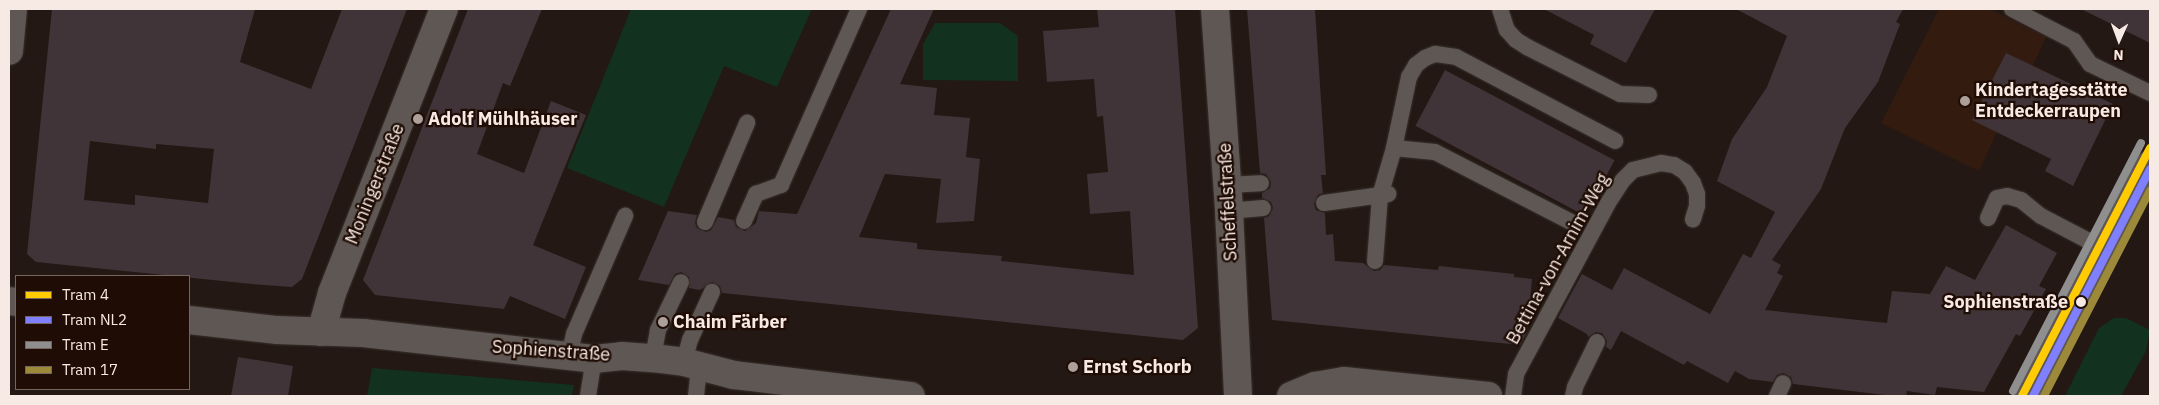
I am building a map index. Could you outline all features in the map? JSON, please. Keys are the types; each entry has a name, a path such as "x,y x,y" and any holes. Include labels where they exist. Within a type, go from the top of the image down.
{"street":[{"path":"9,52 13,9"},
{"name":"Moningerstraße","path":"321,332 332,293 444,9"},
{"name":"Scheffelstraße","path":"1215,9 1228,198 1238,396"},
{"path":"2029,396 2150,165"},
{"name":"Sophienstraße","path":"190,323 277,330 363,333 582,357 622,356 654,358 691,364 734,376 911,396"},
{"path":"1291,396 1315,386 1344,382 1488,396"}],"lane":[{"path":"744,221 756,194 781,185 859,9"},
{"path":"1500,9 1506,30 1527,47 1620,94 1649,96"},
{"path":"2012,9 2074,41 2090,64 2150,93"},
{"path":"1375,261 1385,195 1409,77 1416,65 1435,54 1456,57 1615,141"},
{"path":"705,222 747,122"},
{"path":"1394,148 1434,152 1575,224"},
{"name":"Bettina-von-Arnim-Weg","path":"1513,396 1516,374 1608,204 1623,180 1633,170 1661,163 1674,165 1685,172 1694,183 1697,206 1693,219"},
{"path":"1228,198 1261,183"},
{"path":"1324,203 1385,195"},
{"path":"1988,218 1997,198 2007,196 2021,200 2041,216 2106,250"},
{"path":"1228,198 1263,208"},
{"path":"588,396 582,357 574,334 625,216"},
{"path":"654,358 658,330 681,282"},
{"path":"696,396 691,364 690,340 712,292"},
{"path":"1574,396 1575,387 1597,342"}],"shaded area":[{"name":"Kindertagesstätte Entdeckerraupen","path":"1939,9 1989,9 2046,37 2033,65 2051,74 2016,142 1997,132 1979,171 1881,123"}],"green space":[{"path":"631,9 812,9 777,87 724,66 664,207 567,168"},
{"path":"935,23 1000,23 1018,36 1018,81 923,80 923,44"},
{"path":"2114,318 2126,318 2150,330 2146,351 2121,396 2065,396 2099,328"},
{"path":"372,368 574,385 572,396 367,396"}],"building":[{"path":"52,9 255,9 240,62 311,89 342,9 407,9 302,279 292,287 190,278 190,275 164,275 36,262 27,254","holes":["90,141 156,149 156,144 214,149 208,203 135,195 135,205 84,200"]},
{"path":"468,9 542,9 510,86 503,83 477,154 524,173 551,101 586,115 533,245 586,267 565,319 510,296 504,309 375,295 363,280"},
{"path":"891,9 934,9 900,84 937,88 934,115 970,118 966,157 980,159 974,221 936,223 941,179 885,174 859,237 917,243 917,249 1002,256 1001,261 1134,275 1130,211 1090,214 1087,174 1108,172 1103,116 1097,117 1094,79 1047,82 1043,31 1099,27 1097,9 1175,9 1198,328 1183,340 722,293 720,286 712,282 700,290 689,288 689,277 681,272 675,274 669,285 638,280 668,211 697,215 695,223 697,228 706,232 711,230 718,217 734,220 736,227 745,231 756,223 759,211 797,214"},
{"path":"1247,9 1315,9 1326,175 1321,175 1323,193 1318,195 1314,204 1316,210 1325,213 1326,235 1333,234 1335,261 1363,263 1374,271 1380,270 1384,265 1438,270 1439,266 1514,274 1514,277 1532,279 1527,332 1520,345 1272,320 1264,218 1269,216 1273,208 1271,202 1262,198 1262,193 1270,188 1271,182 1266,174 1260,173"},
{"path":"1544,9 1655,9 1626,63 1590,44 1594,35"},
{"path":"1736,9 1903,9 1896,22 1900,24 1878,82 1845,128 1821,189 1772,260 1781,265 1777,273 1783,276 1765,310 1887,323 1892,291 1930,294 1946,266 1975,280 2006,225 2057,253 2039,286 2046,289 2020,336 2016,334 1984,392 1937,387 1935,395 1907,391 1906,396 1893,396 1793,384 1791,377 1783,373 1777,375 1773,382 1749,379 1735,371 1728,383 1687,361 1684,365 1621,331 1611,350 1606,347 1607,341 1602,333 1596,332 1588,337 1587,334 1558,318 1582,274 1612,290 1624,268 1710,314 1743,254 1751,258 1775,212 1717,181 1732,139 1767,87 1787,36"},
{"path":"2081,9 2150,9 2150,43"},
{"path":"2006,53 2113,104 2073,186 2045,171 2051,159 1972,120"},
{"path":"1445,70 1615,160 1585,216 1415,126"},
{"path":"238,357 293,366 288,396 231,396"}],"tram line":[{"name":"E","path":"2013,391 2141,143"},
{"name":"4","path":"2022,396 2150,148"},
{"name":"NL2","path":"2033,396 2150,169"},
{"name":"17","path":"2044,396 2150,191"}],"place":[{"name":"Kindertagesstätte Entdeckerraupen","path":"1965,101"},
{"name":"Adolf Mühlhäuser","path":"418,119"},
{"name":"Sophienstraße","path":"2081,302"},
{"name":"Chaim Färber","path":"663,322"},
{"name":"Ernst Schorb","path":"1073,367"}]}
